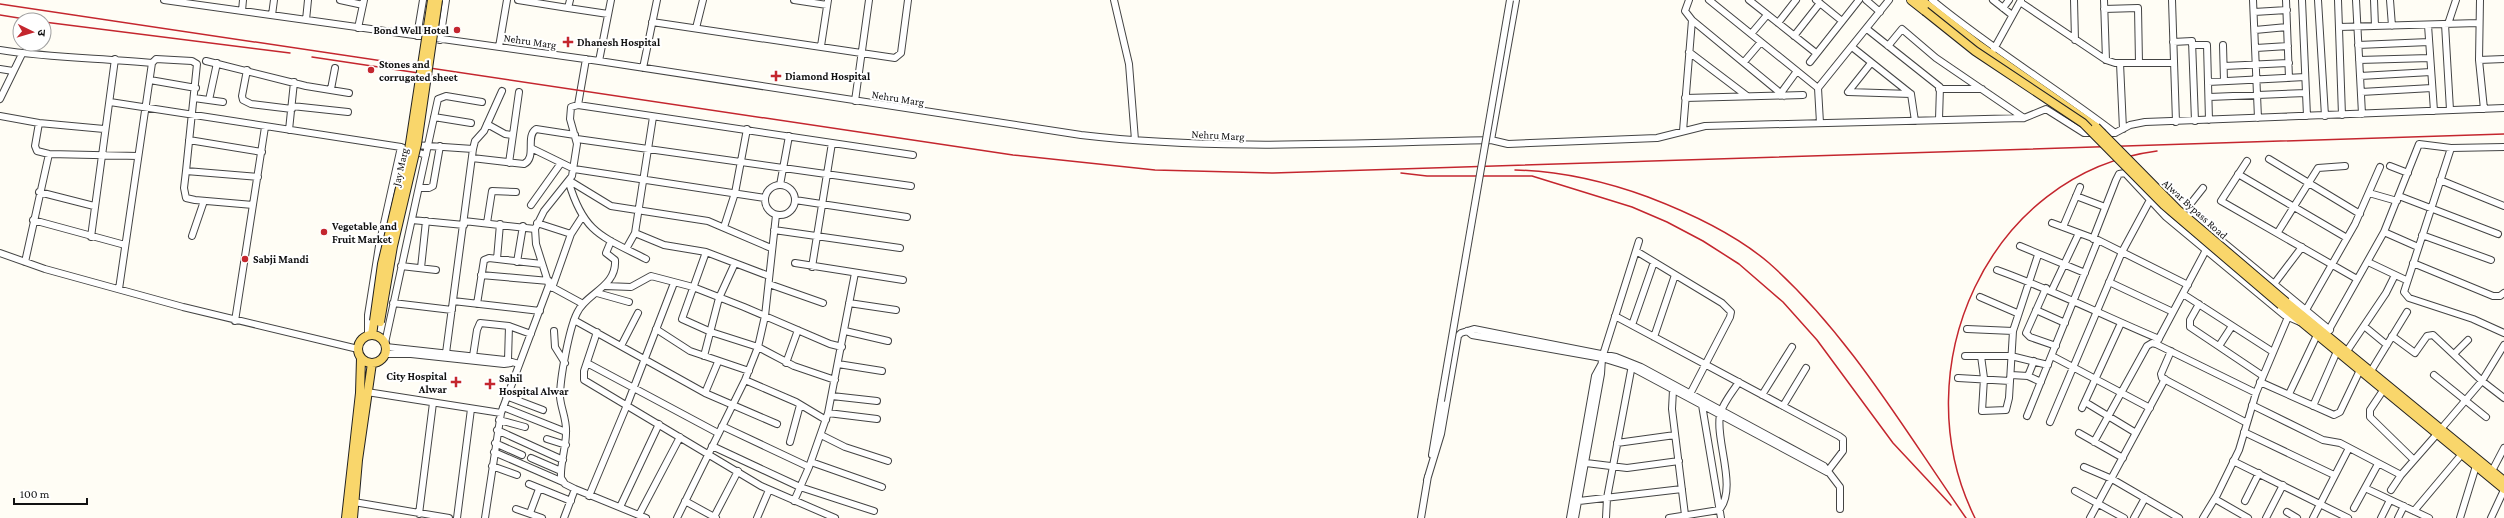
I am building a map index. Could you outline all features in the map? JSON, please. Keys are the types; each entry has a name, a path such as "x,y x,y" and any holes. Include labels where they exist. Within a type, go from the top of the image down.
{"main road":[{"name":"Jay Marg","path":"379,342 377,321 387,239 409,150 432,0"},
{"name":"Jay Marg","path":"377,321 417,144 438,0"},
{"path":"1911,0 1926,4 1975,50 2083,123 2164,205 2283,304 2302,323 2338,349 2360,370 2504,481"},
{"name":"Alwar Bypass Road","path":"1926,4 1977,44 2096,127 2178,210 2283,304"},
{"path":"2283,304 2328,332 2338,349 2347,352 2371,371 2439,431 2462,454 2504,489"},
{"path":"353,518 360,393 361,358 358,349 364,338 379,342 381,360 372,363 361,358"},
{"path":"346,518 358,438 372,363"}],"street":[{"name":"Nehru Marg","path":"168,0 440,40 586,59 1028,128 1135,140 1252,146 1491,140 1508,144 1657,138 1705,126 2024,118"},
{"path":"242,11 244,0"},
{"path":"272,15 274,0"},
{"path":"306,20 308,0"},
{"path":"340,0 363,2 358,28"},
{"path":"417,36 424,0"},
{"path":"440,40 446,0"},
{"path":"499,47 507,0"},
{"path":"518,0 608,14"},
{"path":"568,8 570,0"},
{"path":"599,61 610,0"},
{"path":"643,68 657,0"},
{"path":"696,28 703,0"},
{"path":"794,0 828,2 821,46"},
{"path":"856,101 869,0"},
{"path":"652,22 898,57 901,53 908,0"},
{"path":"1114,0 1129,64 1135,140"},
{"path":"1421,518 1510,0"},
{"path":"1491,140 1516,0"},
{"path":"1690,0 1685,11 1692,20 1782,94"},
{"path":"1709,0 1818,88"},
{"path":"1749,0 1757,2 1767,15 1816,53"},
{"path":"1778,23 1796,0"},
{"path":"1810,62 1859,0"},
{"path":"1866,0 1880,12"},
{"path":"1820,123 1818,88 1890,0"},
{"path":"1993,0 2012,15"},
{"path":"2003,8 2009,0"},
{"path":"2074,0 2075,40"},
{"path":"2104,0 2106,60"},
{"path":"2172,0 2176,122"},
{"path":"2253,0 2257,64 2256,80 2258,118"},
{"path":"2286,0 2289,78"},
{"path":"2302,0 2307,116"},
{"path":"2318,0 2324,116"},
{"path":"2338,0 2342,115"},
{"path":"2356,0 2362,114"},
{"path":"2374,0 2375,26"},
{"path":"2390,0 2392,26"},
{"path":"2450,110 2447,24 2456,0"},
{"path":"2480,0 2478,23 2479,60 2484,109"},
{"path":"1994,49 2021,1 2075,40 2106,60 2120,63 2174,63"},
{"path":"1794,36 1818,2 1842,21"},
{"path":"1926,4 2080,106 2115,133"},
{"path":"2104,9 2138,8 2139,63"},
{"path":"2254,12 2287,10"},
{"path":"1751,34 1767,15"},
{"path":"1684,131 1685,98 1692,20"},
{"path":"2339,27 2478,23"},
{"path":"2428,24 2434,111"},
{"path":"2255,30 2287,27"},
{"path":"1867,29 1940,87 1939,119"},
{"path":"1888,46 1902,29 1936,58 2024,118 2046,109 2084,133 2115,133 2145,122 2176,122 2504,108"},
{"path":"2173,42 2192,41 2195,121"},
{"path":"1744,62 1761,42"},
{"path":"2358,45 2429,42"},
{"path":"2192,45 2207,44 2209,120"},
{"path":"2223,45 2224,81"},
{"path":"2256,48 2288,46"},
{"path":"1852,47 1911,94 1915,121"},
{"path":"0,50 22,54 152,63"},
{"path":"1689,52 1747,96"},
{"path":"0,100 22,54"},
{"path":"119,289 152,63 156,59 163,58 195,62 198,67 184,188 186,198 204,201 254,204"},
{"path":"2359,60 2430,58"},
{"path":"578,105 586,59"},
{"path":"2479,60 2504,59"},
{"path":"90,237 100,156 110,102 115,60"},
{"path":"206,61 294,82 349,93"},
{"path":"209,100 217,63"},
{"path":"1871,63 1848,92 1911,94"},
{"path":"2120,63 2123,129"},
{"path":"2224,66 2289,63"},
{"path":"331,89 335,68"},
{"path":"0,69 13,71"},
{"path":"247,70 242,96 243,100 251,104 348,112"},
{"path":"1782,94 1797,71"},
{"path":"2360,76 2431,72"},
{"path":"2208,82 2305,77"},
{"path":"150,80 196,88"},
{"path":"289,130 294,82"},
{"path":"2361,92 2432,88"},
{"path":"1939,89 1983,90"},
{"path":"446,353 473,149 475,141 487,124 502,91"},
{"path":"509,163 519,92"},
{"path":"2209,97 2306,93"},
{"path":"1685,98 1782,94 1803,95"},
{"path":"379,342 393,302 440,96 482,102"},
{"path":"194,98 223,102"},
{"path":"110,102 192,116 401,147 426,155"},
{"path":"550,284 534,239 536,226 544,211 570,182 574,169 576,137 570,112 571,107 578,105 653,117 747,129 913,155"},
{"path":"0,116 39,123 104,129"},
{"path":"434,117 471,123"},
{"path":"626,249 635,233 640,211 653,117"},
{"path":"39,123 35,149 49,154 138,156"},
{"path":"487,124 505,134 512,135"},
{"path":"235,320 266,127"},
{"path":"472,158 509,163 527,162 531,148 532,134 536,129 649,150 911,186"},
{"path":"724,227 735,193 747,129"},
{"path":"780,185 789,136"},
{"path":"189,140 262,152"},
{"path":"812,267 832,143"},
{"path":"2203,188 2188,207 2188,213 2306,310 2328,332 2384,232 2418,144 2451,148 2504,147"},
{"path":"401,147 403,145 428,145 473,149"},
{"path":"419,188 429,188 433,186 440,146"},
{"path":"401,147 379,246 368,315 379,342 402,353 504,364 510,362"},
{"path":"531,148 574,169 765,198"},
{"path":"2451,148 2406,280 2404,292 2409,298 2473,319 2504,333"},
{"path":"26,262 33,220 49,154"},
{"path":"2269,160 2360,214"},
{"path":"2247,161 2222,201 2357,279"},
{"path":"531,205 561,163"},
{"path":"2278,232 2307,183 2318,168 2345,166"},
{"path":"2390,166 2408,173"},
{"path":"2306,310 2360,214 2380,167"},
{"path":"186,171 258,177"},
{"path":"2027,416 2085,273 2105,207 2116,180 2122,173 2128,175 2166,217 2288,318 2302,323"},
{"path":"2238,174 2347,238"},
{"path":"2440,180 2504,206"},
{"path":"570,182 612,206 704,220 772,248"},
{"path":"570,182 582,217 592,229 611,241 646,259"},
{"path":"780,185 791,189 795,200 791,211 786,214 776,215 768,209 765,198 768,190 780,185"},
{"path":"2063,227 2080,187"},
{"path":"487,223 492,191 516,192"},
{"path":"39,192 94,206"},
{"path":"2369,193 2398,198 2430,207 2498,234"},
{"path":"2076,196 2105,207"},
{"path":"795,200 907,217"},
{"path":"2050,422 2075,368 2122,252 2150,200"},
{"path":"192,236 204,201"},
{"path":"677,518 745,380 758,347 765,316 776,215"},
{"path":"485,518 497,430 506,396 571,234 582,217"},
{"path":"33,220 90,237 125,245"},
{"path":"412,220 536,226 571,234"},
{"path":"421,268 426,221"},
{"path":"2052,223 2096,239 2188,285"},
{"path":"497,259 500,224"},
{"path":"518,262 523,226"},
{"path":"774,230 817,238 900,248"},
{"path":"2384,232 2418,247"},
{"path":"635,233 664,245 706,252 769,276"},
{"path":"2052,290 2079,233"},
{"path":"2422,235 2491,260"},
{"path":"563,482 561,471 566,445 566,417 560,397 565,363 574,320 583,304 605,286 616,263 615,260 606,253 611,241"},
{"path":"1570,518 1595,376 1602,359 1639,241"},
{"path":"2020,246 2064,266 2085,273"},
{"path":"2274,284 2302,246"},
{"path":"2094,442 2147,346 2157,341 2206,250"},
{"path":"1636,251 1722,303 1731,312 1689,395"},
{"path":"706,252 682,319 711,332 758,347 786,362 835,380"},
{"path":"0,253 119,289 235,320 358,349"},
{"path":"1981,356 1984,378 1982,411 2006,410 2009,398 2013,332 2038,255"},
{"path":"477,304 484,260 497,259 542,264"},
{"path":"1632,324 1654,262"},
{"path":"2368,262 2406,280"},
{"path":"704,356 719,298 735,263"},
{"path":"795,263 812,267 903,280"},
{"path":"2413,263 2492,296 2497,297 2504,294"},
{"path":"401,266 436,270"},
{"path":"1997,270 2030,281 2074,300 2097,313 2157,341 2171,351 2256,393"},
{"path":"794,501 810,465 828,413 842,347 855,273"},
{"path":"481,275 550,284 583,304"},
{"path":"1654,337 1675,275"},
{"path":"2347,352 2386,293 2395,275"},
{"path":"605,286 631,287 651,276 693,287 830,344 842,347"},
{"path":"2110,282 2173,312"},
{"path":"589,496 645,360 674,283"},
{"path":"769,284 823,303"},
{"path":"2046,288 2026,333 2036,340 2056,346"},
{"path":"597,293 629,302"},
{"path":"2183,294 2273,352"},
{"path":"1980,296 2018,313"},
{"path":"454,301 540,310"},
{"path":"393,302 452,310"},
{"path":"849,303 896,310"},
{"path":"2199,304 2190,320 2190,327 2218,346 2261,379 2313,406 2334,415 2340,412 2360,370"},
{"path":"2036,310 2065,323"},
{"path":"621,346 638,312"},
{"path":"2371,371 2407,312"},
{"path":"1615,316 1706,364 1843,440 1842,451 1827,472"},
{"path":"2203,518 2215,499 2234,461 2261,379 2288,318"},
{"path":"574,320 705,392 777,424"},
{"path":"2082,408 2097,379 2121,323"},
{"path":"472,356 477,330 480,324 509,326 531,334"},
{"path":"509,326 510,362"},
{"path":"2218,346 2232,326"},
{"path":"2364,326 2387,345"},
{"path":"656,329 690,351 718,362 749,371"},
{"path":"1427,480 1441,434 1457,341 1461,333 1474,329 1632,365 1821,465 1840,487 1840,509"},
{"path":"1968,329 2013,332"},
{"path":"786,362 798,330"},
{"path":"554,331 555,347 565,363"},
{"path":"845,331 888,341"},
{"path":"597,332 587,363 584,380 769,490 835,518"},
{"path":"2289,394 2317,335"},
{"path":"2392,336 2415,353 2419,350 2427,336 2433,335 2504,398"},
{"path":"2454,354 2468,340"},
{"path":"379,342 519,364"},
{"path":"1762,395 1792,346"},
{"path":"2391,490 2414,460 2482,380 2504,346"},
{"path":"2313,406 2338,349"},
{"path":"2171,351 2160,376 2247,423"},
{"path":"1965,356 2011,356 2048,365"},
{"path":"2052,356 2150,408"},
{"path":"1575,518 1586,463 1601,374 1602,359"},
{"path":"2028,376 2034,361"},
{"path":"705,392 718,362"},
{"path":"587,363 718,433"},
{"path":"838,364 882,371"},
{"path":"1632,365 1673,390 1689,395 1702,406 1721,413"},
{"path":"1606,518 1607,498 1632,365"},
{"path":"1783,406 1806,368"},
{"path":"2434,375 2466,399 2486,417"},
{"path":"1958,378 2010,378 2028,376 2041,382"},
{"path":"2090,518 2165,379"},
{"path":"745,380 800,405 826,420"},
{"path":"1669,518 1719,510 1723,505 1726,492 1721,413 1739,382"},
{"path":"2384,389 2370,410 2370,417 2414,460"},
{"path":"1673,390 1672,403 1675,435 1685,515"},
{"path":"367,392 471,409 502,410 566,432"},
{"path":"506,396 543,410"},
{"path":"832,396 877,401"},
{"path":"2086,402 2136,433"},
{"path":"419,514 433,403"},
{"path":"790,442 800,405"},
{"path":"2252,405 2323,440 2340,443 2401,476"},
{"path":"1702,406 1721,518"},
{"path":"457,518 471,409"},
{"path":"828,413 877,419"},
{"path":"499,420 525,428"},
{"path":"620,507 659,424"},
{"path":"722,426 810,465 882,486"},
{"path":"497,430 563,460"},
{"path":"2244,432 2334,474"},
{"path":"2079,433 2123,458"},
{"path":"821,435 845,447 888,461"},
{"path":"1617,443 1675,435"},
{"path":"638,515 680,437"},
{"path":"547,439 566,445"},
{"path":"495,443 522,455"},
{"path":"712,446 800,487 874,511"},
{"path":"2313,518 2334,474 2349,448"},
{"path":"2492,471 2504,448"},
{"path":"494,452 563,482 575,490 646,518"},
{"path":"2414,511 2462,454"},
{"path":"531,458 561,471"},
{"path":"1586,463 1613,468 1679,461"},
{"path":"2234,461 2321,503 2348,518"},
{"path":"2354,508 2378,464"},
{"path":"492,466 517,475"},
{"path":"2460,518 2476,466"},
{"path":"2084,467 2112,479 2179,518"},
{"path":"685,501 715,517 738,471"},
{"path":"2245,501 2259,473"},
{"path":"529,484 571,501"},
{"path":"2266,518 2283,485"},
{"path":"530,513 539,488"},
{"path":"2365,488 2429,518"},
{"path":"1579,502 1682,489"},
{"path":"2491,518 2504,489"},
{"path":"564,518 575,490"},
{"path":"757,518 769,490"},
{"path":"2075,491 2124,518"},
{"path":"2134,518 2145,498"},
{"path":"2215,499 2240,516 2248,518"},
{"path":"2381,518 2390,500"},
{"path":"354,502 385,506 419,514 449,518"},
{"path":"2398,518 2404,506"},
{"path":"516,509 542,518"},
{"path":"2287,512 2297,518"}],"railway":[{"path":"0,4 1013,155 1155,170 1273,173 2504,134"},
{"path":"0,15 12,17"},
{"path":"52,23 290,53"},
{"path":"312,57 432,75"},
{"path":"1975,518 1955,461 1948,401 1956,343 1975,287 2006,238 2047,197 2098,167 2157,151"},
{"path":"1515,170 1549,172 1566,175 1632,191 1696,217 1726,233 1755,252 1769,263 1798,291 1850,352 1875,384 1966,518"},
{"path":"1401,173 1427,176 1532,176 1632,207 1667,222 1703,241 1739,264 1783,302 1817,340 1893,443 1951,505"}],"place":[{"name":"Bond Well Hotel","path":"457,30"},
{"name":"Dhanesh Hospital","path":"568,42"},
{"name":"Stones and corrugated sheet","path":"371,70"},
{"name":"Diamond Hospital","path":"776,76"},
{"name":"Vegetable and Fruit Market","path":"324,232"},
{"name":"Sabji Mandi","path":"245,259"},
{"name":"City Hospital Alwar","path":"456,382"},
{"name":"Sahil Hospital Alwar","path":"490,384"}]}
